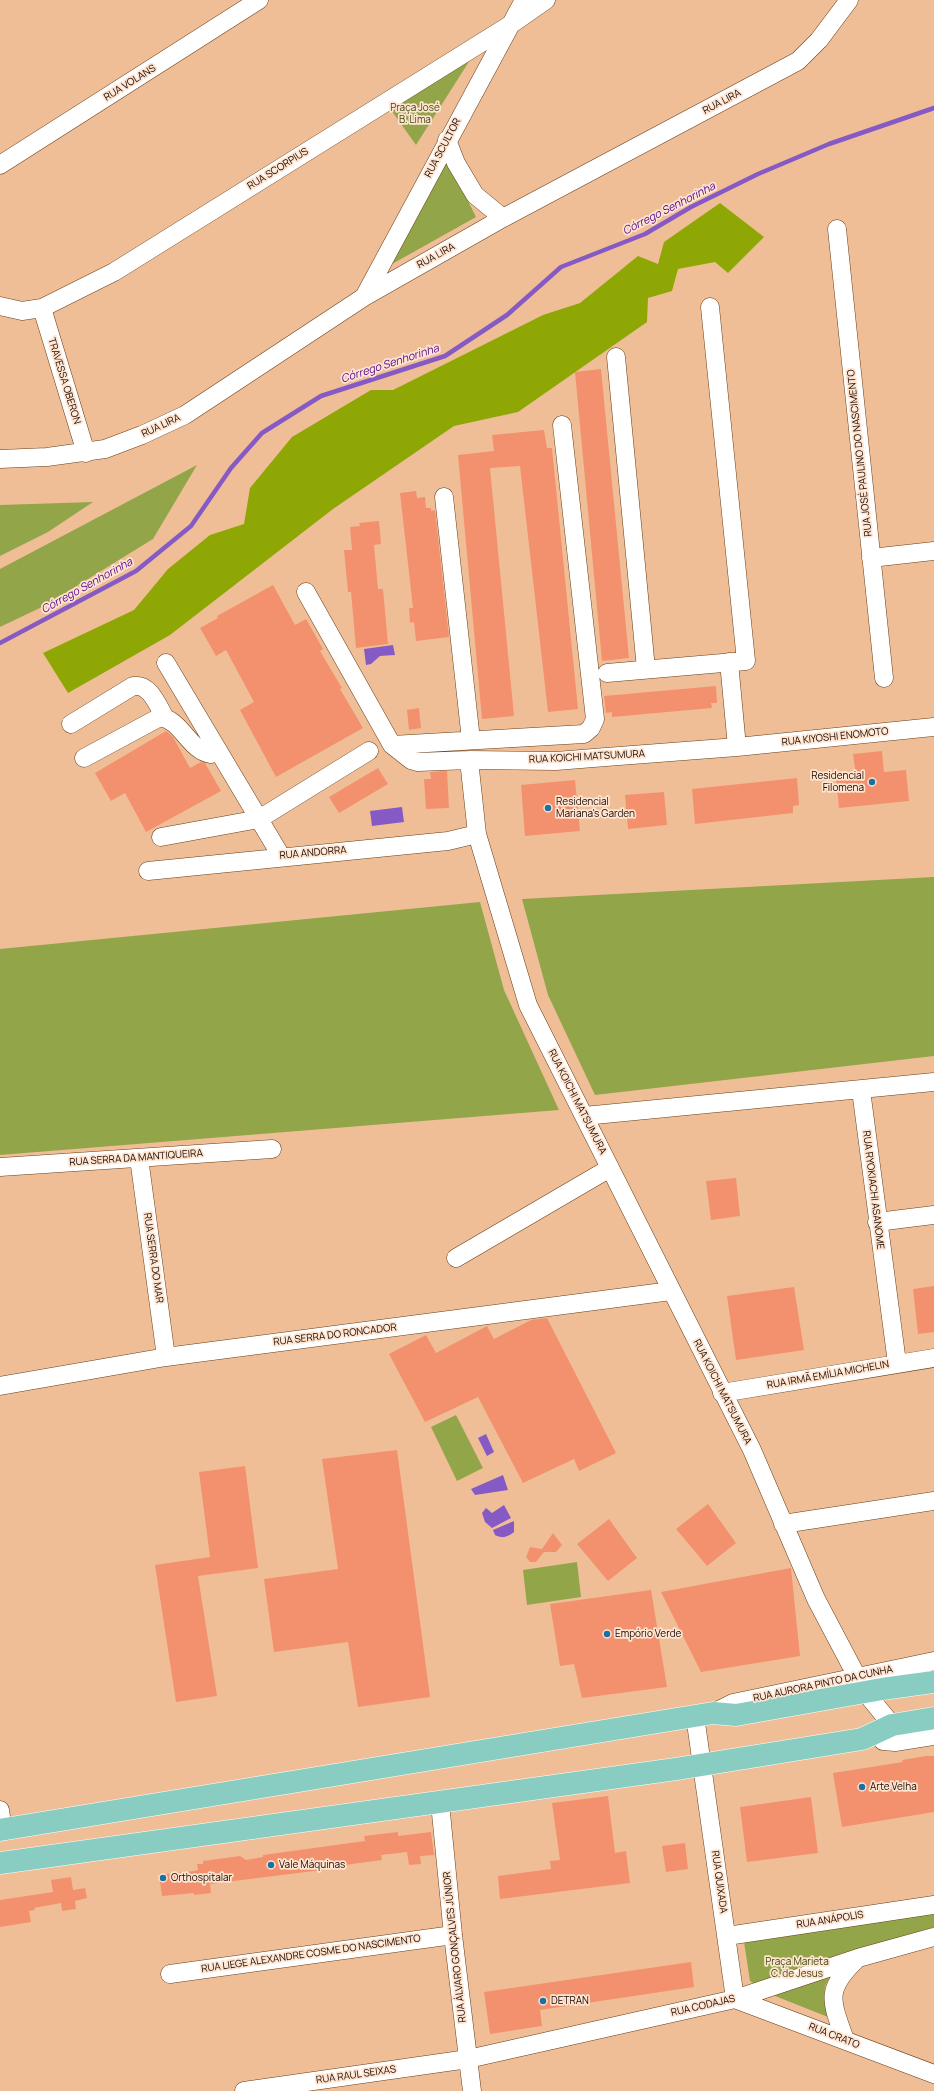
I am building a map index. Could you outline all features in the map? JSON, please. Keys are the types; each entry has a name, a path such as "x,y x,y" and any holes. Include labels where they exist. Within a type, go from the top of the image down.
{"main road":[{"path":"1,1824 704,1715 736,1715 858,1679 934,1682"},
{"path":"0,1863 440,1803 701,1765 894,1734 934,1718"}],"street":[{"name":"RUA VOLANS","path":"0,165 259,0"},
{"name":"RUA SCULTOR","path":"364,296 447,140 513,23 524,0"},
{"name":"RUA SCORPIUS","path":"0,306 22,311 42,308 114,272 513,23 546,0"},
{"name":"RUA LIRA","path":"0,459 86,453 112,446 185,415 364,296 503,218 798,61 819,40 849,0"},
{"path":"447,140 456,163 475,195 503,218"},
{"name":"RUA JOSÉ PAULINO DO NASCIMENTO","path":"837,229 884,678"},
{"path":"607,673 746,661 710,307"},
{"name":"TRAVESSA OBERON","path":"42,308 86,453"},
{"path":"616,357 646,669"},
{"path":"392,745 584,734 591,728 595,718 562,425"},
{"path":"444,497 471,740"},
{"path":"871,558 934,551"},
{"path":"306,592 392,745 411,760 418,762 469,760"},
{"path":"729,662 737,747"},
{"path":"166,663 281,856"},
{"path":"71,724 133,686 139,685 148,689 165,718 200,750 211,754 218,750"},
{"path":"84,758 153,719 165,718"},
{"name":"RUA KIYOSHI ENOMOTO","path":"737,747 934,727"},
{"name":"RUA KOICHI MATSUMURA","path":"737,747 556,761 469,760 477,834 528,1005 752,1450 816,1599 858,1679 894,1734"},
{"path":"161,837 259,819 369,751"},
{"name":"RUA ANDORRA","path":"148,871 281,856 448,841 477,834"},
{"path":"584,1116 934,1082"},
{"name":"RUA RYOKIACHI ASANOME","path":"861,1090 877,1222 898,1363"},
{"name":"RUA SERRA DA MANTIQUEIRA","path":"0,1167 272,1149"},
{"name":"RUA SERRA DO MAR","path":"139,1158 166,1357"},
{"path":"456,1258 610,1168"},
{"path":"877,1222 934,1215"},
{"name":"RUA SERRA DO RONCADOR","path":"0,1386 166,1357 672,1292"},
{"name":"RUA IRMÃ EMÍLIA MICHELIN","path":"722,1393 934,1358"},
{"path":"784,1524 934,1501"},
{"name":"RUA AURORA PINTO DA CUNHA","path":"858,1679 934,1661"},
{"name":"RUA QUIXADA","path":"704,1715 701,1765 735,1999"},
{"path":"894,1734 934,1736"},
{"name":"RUA ÁLVARO GONÇALVES JÚNIOR","path":"440,1803 453,1935 472,2091"},
{"name":"RUA ANÁPOLIS","path":"727,1936 934,1905"},
{"name":"RUA LIEGE ALEXANDRE COSME DO NASCIMENTO","path":"170,1974 453,1935"},
{"name":"RUA CODAJAS","path":"468,2059 735,1999 858,1958 934,1937"},
{"path":"845,2040 836,2015 834,1988 841,1974 858,1958"},
{"name":"RUA CRATO","path":"735,1999 934,2074"},
{"name":"RUA RAUL SEIXAS","path":"244,2091 468,2059"}],"green space":[{"name":"Praça José B. Lima","path":"477,49 416,145 391,110"},
{"path":"446,157 476,217 385,268"},
{"path":"720,203 764,237 728,273 715,262 678,269 672,291 648,298 647,322 518,412 454,426 333,509 170,635 68,693 43,653 134,610 168,569 210,535 244,524 250,488 292,437 371,390 393,390 543,315 580,303 638,256 658,264 664,242"},
{"path":"197,465 153,539 44,606 0,627 0,569"},
{"path":"93,502 48,532 0,556 0,505"},
{"path":"934,877 934,1056 595,1095 548,995 522,899"},
{"path":"480,902 504,990 559,1110 0,1155 0,949"},
{"path":"456,1415 483,1468 457,1481 431,1427"},
{"path":"577,1562 581,1597 527,1605 523,1570"},
{"name":"Praça Marieta C. de Jesus","path":"934,1912 934,1927 834,1956 831,1975 825,1986 824,2001 828,2017 770,1994 750,1981 744,1942"}],"shaded area":[{"path":"393,645 395,655 380,656 371,664 366,665 364,649"},
{"path":"402,807 404,822 372,826 370,811"},
{"path":"486,1434 494,1452 487,1456 478,1438"},
{"path":"503,1475 508,1490 475,1495 471,1489"},
{"path":"504,1505 511,1518 492,1528 485,1522 482,1513 486,1508 492,1513"},
{"path":"514,1521 514,1532 505,1537 495,1535 493,1530"}],"building":[{"path":"601,369 629,658 602,661 575,372"},
{"path":"544,430 547,448 552,448 578,709 548,712 520,466 490,468 514,716 482,719 458,455 494,451 492,435"},
{"path":"416,491 417,498 425,497 426,508 431,508 431,511 435,510 449,637 416,641 414,622 410,623 409,608 413,608 400,493"},
{"path":"379,521 381,544 374,545 378,589 383,589 388,644 356,648 351,592 348,592 344,550 352,550 350,527 360,526 359,523"},
{"path":"273,585 295,625 306,619 323,649 320,651 363,728 276,777 240,710 254,702 226,650 216,656 200,628 218,618 217,616"},
{"path":"716,686 717,703 711,703 712,708 612,717 612,712 606,713 604,696"},
{"path":"419,708 421,728 409,730 407,710"},
{"path":"166,731 173,737 190,768 201,762 205,763 221,791 146,832 125,793 111,801 95,773"},
{"name":"Residencial Filomena","path":"882,751 884,772 906,770 909,801 839,808 836,778 856,776 853,754"},
{"path":"378,768 388,784 339,813 329,797"},
{"path":"447,771 449,808 426,809 424,779 431,779 430,772"},
{"path":"797,778 799,805 793,806 793,813 695,824 692,789"},
{"name":"Residencial Mariana's Garden","path":"575,780 580,831 525,836 521,785"},
{"path":"664,792 667,825 628,829 625,795"},
{"path":"736,1178 740,1216 711,1220 706,1181"},
{"path":"934,1286 934,1332 918,1334 913,1289"},
{"path":"794,1287 804,1350 736,1360 727,1296"},
{"path":"547,1318 616,1453 579,1471 574,1459 523,1483 478,1397 425,1422 389,1354 426,1335 436,1353 487,1326 494,1339 531,1320"},
{"path":"397,1450 430,1697 358,1707 348,1642 274,1652 264,1579 338,1569 322,1459"},
{"path":"245,1466 258,1568 198,1576 217,1696 176,1702 155,1565 210,1557 199,1472"},
{"path":"708,1504 736,1543 707,1566 676,1529"},
{"path":"609,1519 637,1558 608,1581 577,1544"},
{"path":"553,1533 562,1545 556,1552 544,1552 536,1562 530,1562 526,1557 530,1547 542,1549"},
{"path":"791,1568 800,1656 701,1672 661,1592"},
{"name":"Empório Verde","path":"651,1590 667,1687 582,1698 574,1664 560,1666 550,1604"},
{"path":"934,1756 934,1812 842,1827 833,1773 903,1762 902,1760"},
{"path":"608,1796 615,1853 626,1851 630,1883 500,1899 498,1876 551,1869 550,1861 560,1860 552,1803"},
{"path":"811,1797 818,1853 747,1862 740,1807"},
{"path":"398,1832 398,1836 431,1832 434,1855 420,1856 421,1864 409,1865 407,1852 381,1855 382,1860 330,1867 330,1869 210,1884 211,1893 162,1896 159,1875 198,1870 197,1864 203,1864 203,1861 240,1856 246,1860 263,1857 263,1855 365,1841 364,1836"},
{"path":"685,1843 688,1869 666,1872 662,1846"},
{"path":"71,1877 73,1890 85,1888 87,1898 75,1901 76,1909 62,1911 61,1903 34,1908 35,1910 29,1911 31,1922 0,1927 0,1900 53,1892 51,1880"},
{"name":"DETRAN","path":"691,1962 694,1987 540,2010 542,2026 490,2034 484,1992"}],"waterway":[{"name":"Córrego Senhorinha","path":"0,643 136,571 191,526 231,468 262,433 321,396 445,356 507,315 561,267 645,234 691,207 758,174 829,144 934,108"}],"place":[{"name":"Residencial Filomena","path":"872,782"},
{"name":"Residencial Mariana's Garden","path":"548,808"},
{"name":"Empório Verde","path":"607,1634"},
{"name":"Arte Velha","path":"862,1787"},
{"name":"Vale Máquinas","path":"271,1865"},
{"name":"Orthospitalar","path":"163,1878"},
{"name":"DETRAN","path":"543,2001"}]}
